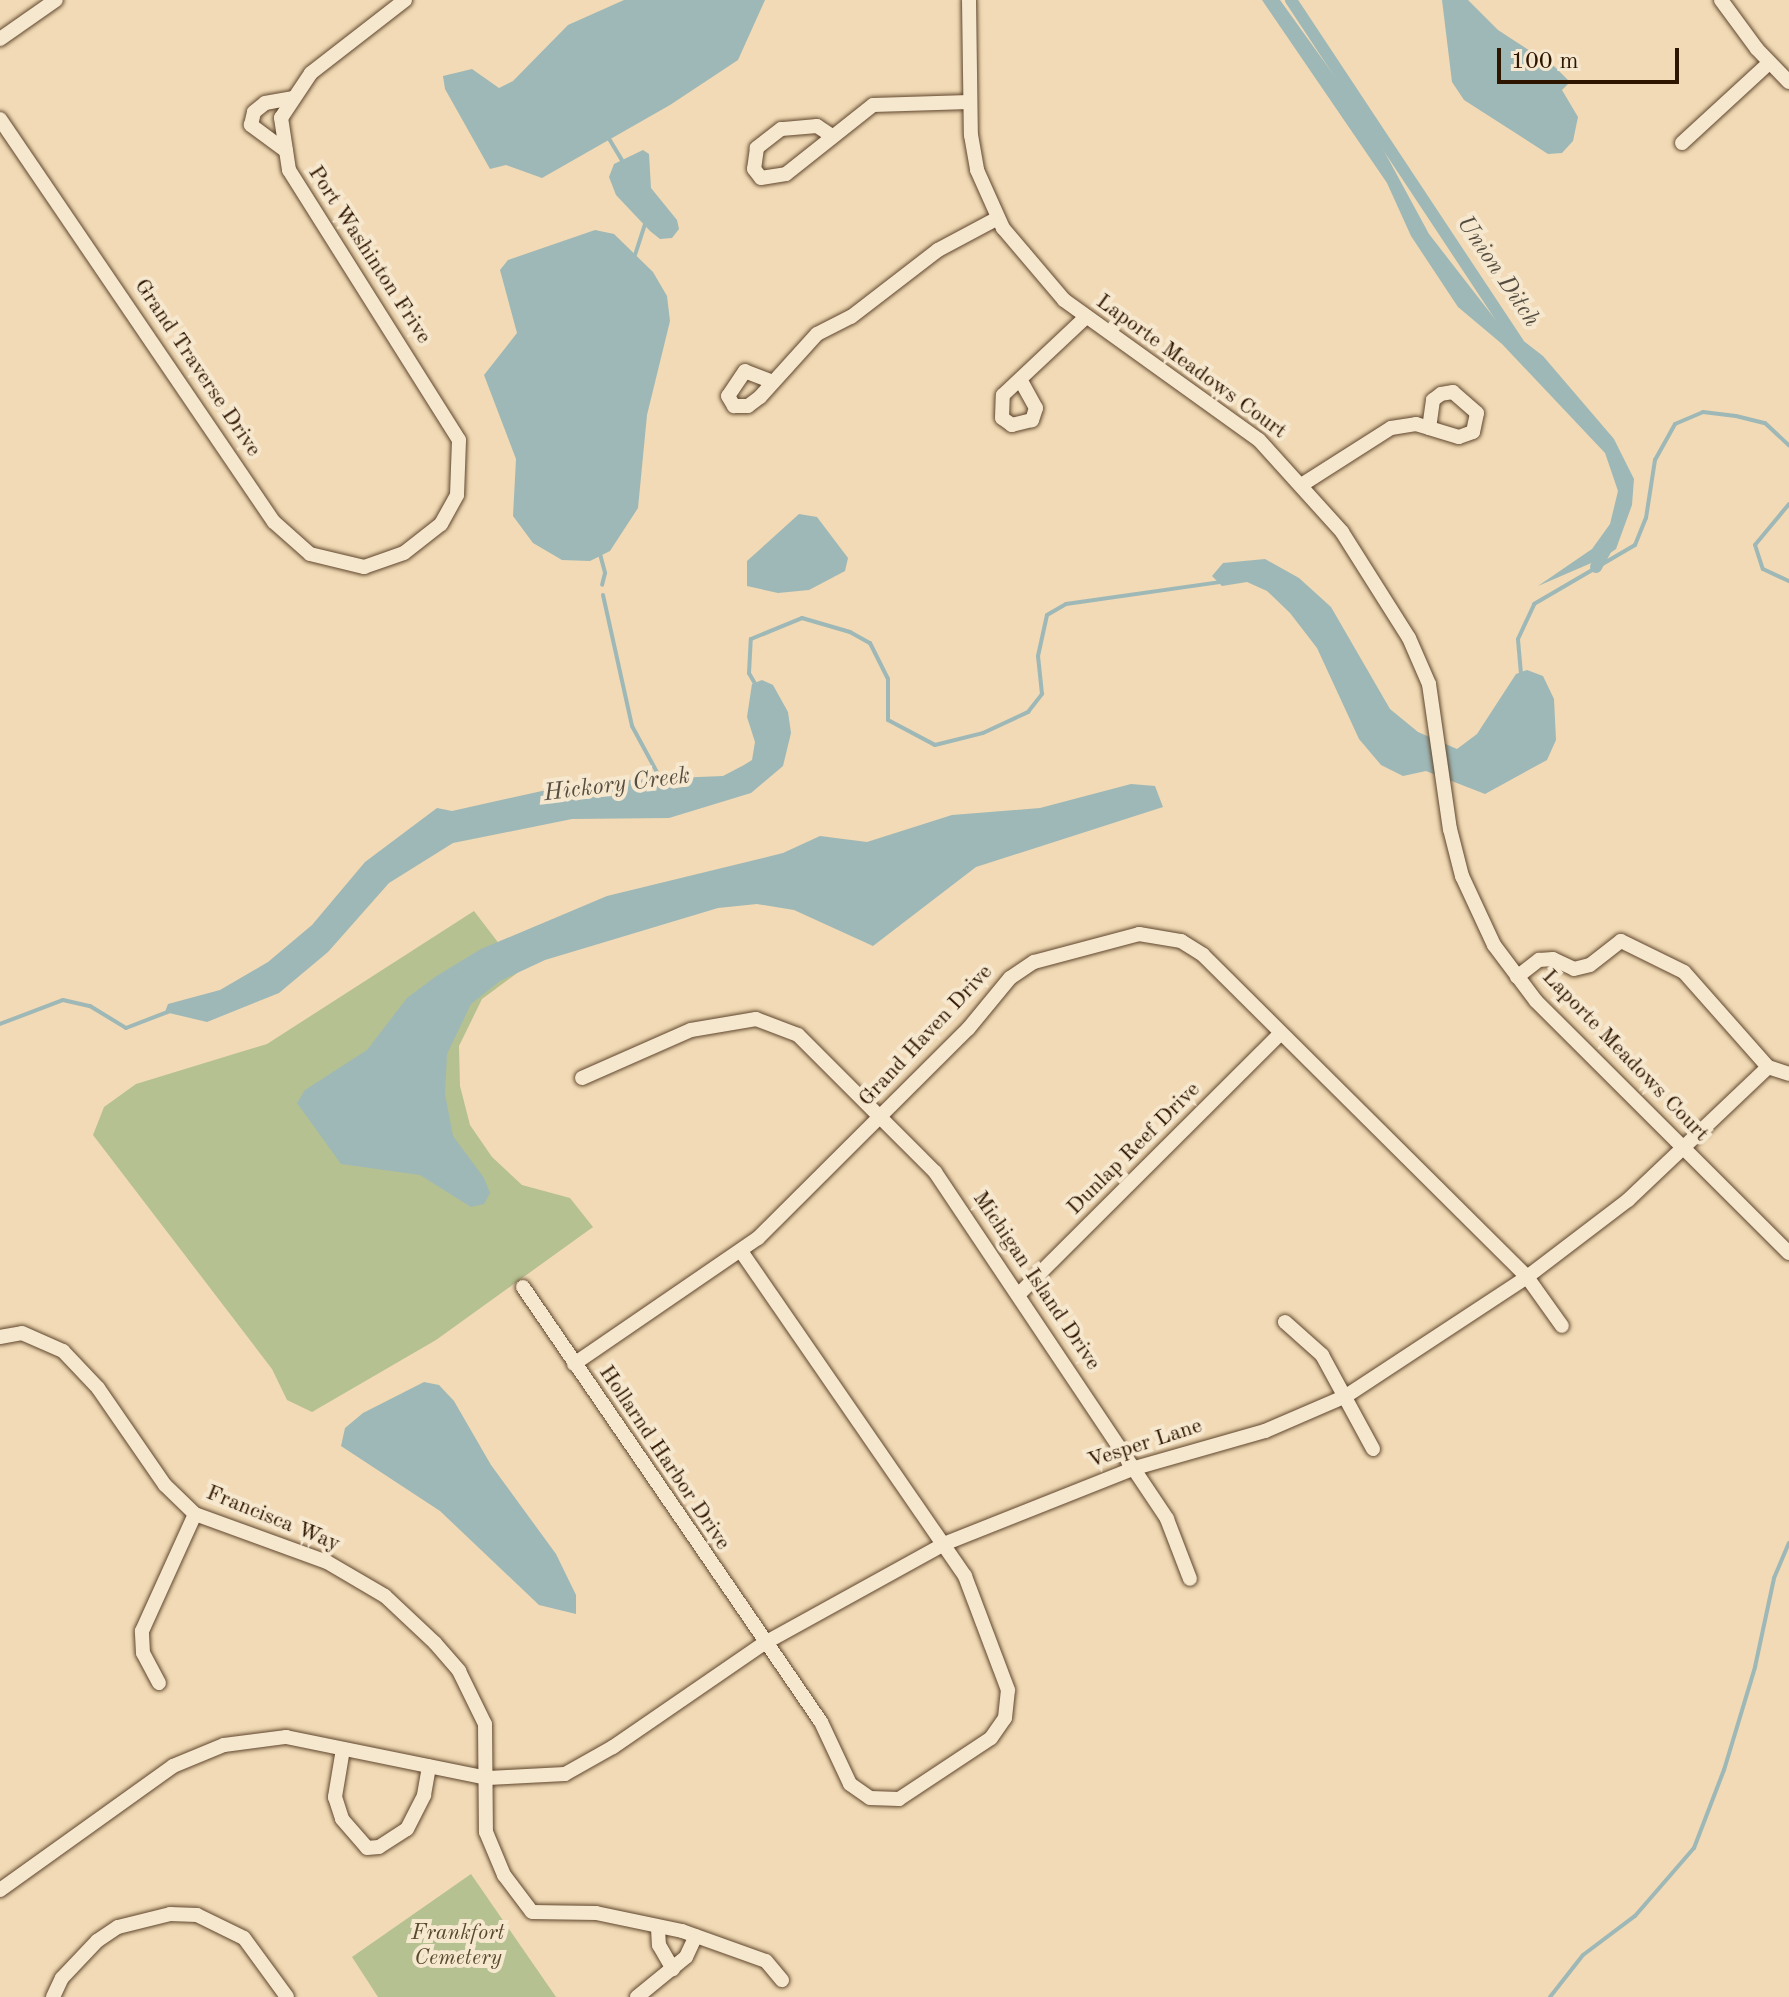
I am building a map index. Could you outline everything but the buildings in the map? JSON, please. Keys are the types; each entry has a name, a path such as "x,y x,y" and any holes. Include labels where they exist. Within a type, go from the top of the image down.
{"street":[{"path":"0,39 56,0"},
{"name":"Port Washinton Frive","path":"404,553 441,524 457,495 459,440 289,170 281,118 311,73 405,0"},
{"name":"Laporte Meadows Court","path":"969,0 969,102 977,170 998,218 1041,279 1086,317 1259,440 1303,484 1342,532 1409,638 1434,704 1447,807 1462,876 1494,945 1517,977 1789,1253"},
{"path":"1721,0 1769,63 1789,82"},
{"path":"1682,143 1769,63"},
{"path":"286,151 251,125 254,112 265,103 294,98"},
{"path":"832,136 817,126 781,129 757,148 754,169 761,178 786,174 873,105 969,102"},
{"name":"Grand Traverse Drive","path":"0,119 274,522 310,554 364,567 404,553"},
{"path":"773,382 817,334 851,317 938,250 998,218"},
{"path":"1021,381 1086,317"},
{"path":"1303,484 1391,428 1429,428"},
{"name":"Grand Haven Drive","path":"574,1364 741,1251 888,1120 1010,978 1034,962 1139,934 1181,941 1203,955 1279,1035 1527,1277 1562,1326"},
{"path":"1517,977 1539,960 1553,959 1574,969 1590,965 1621,941 1684,972 1768,1067 1789,1074"},
{"name":"Michigan Island Drive","path":"582,1078 691,1030 756,1019 798,1035 888,1120 935,1172 1167,1519 1190,1579"},
{"name":"Dunlap Reef Drive","path":"1019,1294 1279,1035"},
{"name":"Vesper Lane","path":"0,1890 173,1766 211,1750 286,1737 488,1778 565,1774 944,1544 1135,1468 1265,1431 1346,1396 1527,1277 1628,1200 1768,1067"},
{"path":"741,1251 944,1544"},
{"name":"Hollarnd Harbor Drive","path":"523,1287 767,1649 821,1722 850,1784 878,1801 910,1795 991,1738 1007,1709 1008,1690 974,1594 944,1544"},
{"path":"1285,1322 1322,1355 1373,1449"},
{"name":"Francisca Way","path":"0,1337 22,1333 63,1351 98,1388 165,1485 195,1514 327,1562 385,1596 451,1660 485,1724 488,1778 485,1822 492,1853 532,1912 542,1916 596,1913 658,1928"},
{"path":"159,1683 143,1653 142,1631 195,1514"},
{"path":"343,1749 335,1797 342,1819 367,1848 379,1847 407,1829 424,1795 429,1766"},
{"path":"53,1997 69,1968 97,1941 143,1918 170,1914 197,1915 244,1938 287,1997"},
{"path":"673,1969 659,1945 658,1928 696,1936 766,1961 782,1980"},
{"path":"637,1997 673,1969 696,1936"}],"green space":[{"path":"474,911 520,971 482,999 459,1046 460,1086 470,1125 492,1157 522,1185 570,1198 593,1227 436,1340 312,1412 287,1400 272,1369 93,1135 104,1107 136,1084 267,1044"},
{"name":"Frankfort Cemetery","path":"471,1874 556,1997 378,1997 352,1957"}],"water":[{"path":"624,0 765,0 738,60 670,105 542,178 506,165 490,169 445,89 443,76 472,69 499,88 513,81 568,25"},
{"path":"1262,0 1280,0 1371,127 1429,234 1495,319 1543,356 1614,439 1634,479 1632,505 1616,549 1603,558 1538,586 1592,549 1610,524 1618,491 1605,453 1502,344 1458,307 1411,236 1387,183"},
{"path":"1442,0 1468,0 1498,30 1555,67 1570,82 1562,90 1578,117 1573,141 1562,153 1548,154 1464,100 1452,82"},
{"path":"643,150 649,154 651,188 677,220 679,229 672,238 660,239 650,231 616,195 609,177 614,164"},
{"path":"595,230 614,234 653,272 667,296 670,321 647,415 638,508 610,551 590,561 562,560 533,543 513,516 516,459 484,375 517,333 500,270 508,260"},
{"path":"799,514 817,517 848,558 845,571 809,590 778,593 747,586 747,561"},
{"path":"1265,559 1299,578 1331,607 1390,709 1418,732 1457,749 1477,734 1516,674 1527,670 1543,676 1554,699 1556,740 1547,760 1485,794 1426,771 1403,776 1381,765 1359,739 1317,648 1290,613 1267,591 1247,582 1222,586 1212,576 1223,563"},
{"path":"762,680 773,685 788,712 791,733 783,766 751,793 669,818 572,819 453,843 389,883 328,952 279,993 207,1022 165,1012 168,1004 220,990 268,962 312,925 365,862 437,808 452,811 542,791 626,780 723,776 744,765 752,760 755,742 747,717 752,684"},
{"path":"1131,784 1155,786 1163,807 976,867 873,946 794,910 757,904 718,908 545,960 500,981 471,1004 447,1054 445,1094 453,1136 484,1178 490,1193 484,1204 471,1207 420,1175 341,1164 297,1103 305,1090 367,1050 407,998 435,977 481,949 607,896 783,853 820,836 867,842 952,815 1040,808"},
{"path":"424,1382 439,1385 454,1401 491,1465 556,1554 576,1595 576,1614 539,1605 440,1511 341,1446 345,1428 363,1413"}],"waterway":[{"name":"Union Ditch","path":"1291,0 1519,344"},
{"path":"608,137 622,160"},
{"path":"635,255 646,222"},
{"name":"Hickory Creek","path":"1521,674 1518,639 1534,604 1635,545 1646,518 1655,460 1675,424 1703,412 1736,416 1765,423 1789,445"},
{"name":"Hickory Creek","path":"1789,504 1755,545 1763,569 1789,581"},
{"name":"Union Ditch","path":"1596,567 1607,547"},
{"path":"600,554 605,573 602,585"},
{"name":"Hickory Creek","path":"757,687 749,673 751,639 802,618 850,632 870,643 888,679 888,720 935,745 983,733 1028,712 1042,694 1038,656 1047,615 1066,604 1221,582"},
{"path":"603,595 632,726 658,774"},
{"name":"Hickory Creek","path":"0,1024 63,1000 90,1006 126,1028 170,1011"},
{"path":"1550,1997 1583,1955 1635,1916 1694,1848 1724,1770 1755,1667 1774,1578 1789,1543"}]}
